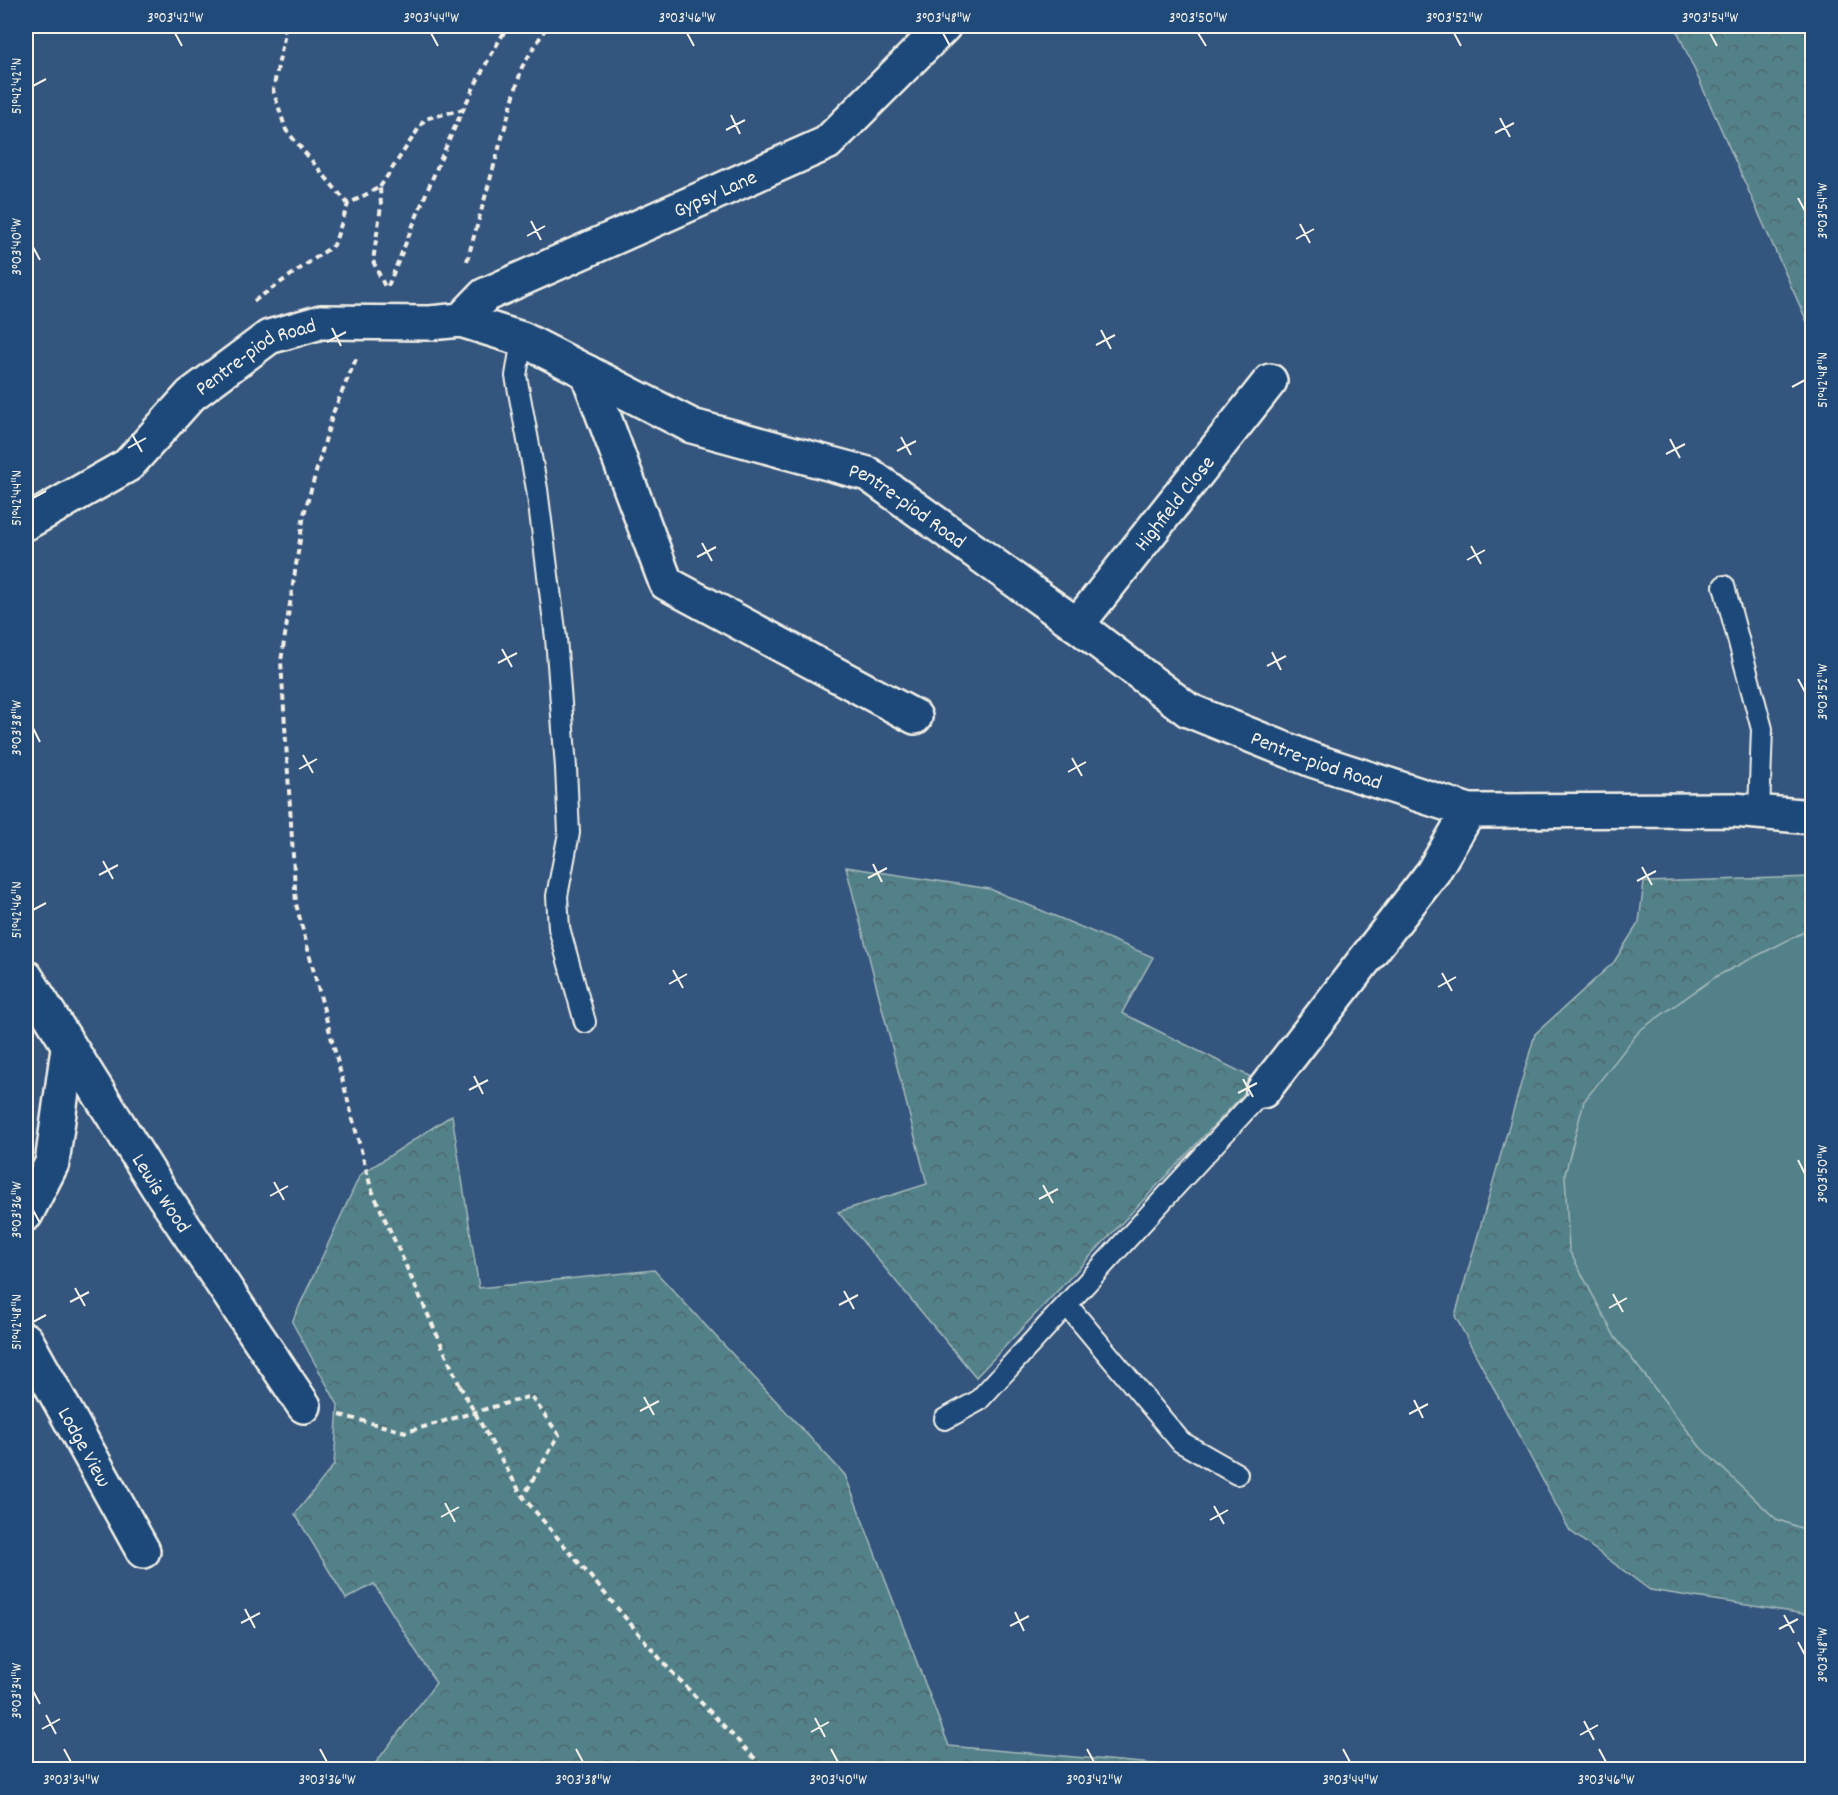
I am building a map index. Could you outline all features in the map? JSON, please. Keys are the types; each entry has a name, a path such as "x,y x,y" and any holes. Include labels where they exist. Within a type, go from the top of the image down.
{"street":[{"name":"Gypsy Lane","path":"456,315 485,295 827,142 944,26"},
{"name":"Pentre-piod Road","path":"26,523 128,465 191,395 269,337 321,322 456,315 522,339 692,426 868,474 1077,625 1188,710 1312,760 1469,811 1621,809 1759,812 1812,817"},
{"path":"587,372 666,583 915,717"},
{"name":"Highfield Close","path":"1077,625 1270,381"},
{"path":"1263,1091 1433,872 1469,811"},
{"name":"Lewis Wood","path":"26,977 68,1048 304,1406"},
{"path":"26,1214 52,1162 68,1048"},
{"name":"Lodge View","path":"26,1340 143,1551"}],"lane":[{"path":"522,339 516,376 538,500 556,638 566,768 569,833 556,896 559,928 585,1022"},
{"path":"1724,586 1761,729 1759,812"},
{"path":"945,1419 978,1401 1263,1091"},
{"path":"1067,1305 1181,1442 1237,1474"}],"path":[{"path":"283,26 285,33 273,90 286,130 348,204"},
{"path":"380,187 381,206 373,261 387,290 464,109 488,57 508,26"},
{"path":"456,315 466,264 522,67 547,26"},
{"path":"248,306 334,245 348,204 380,187 425,119 464,109"},
{"path":"360,351 333,413 304,514 281,661 296,904 371,1188 460,1386 523,1497 668,1668 766,1770"},
{"path":"304,1406 406,1432 531,1396 559,1435 523,1497"}],"green space":[{"path":"1675,26 1812,26 1812,333"},
{"path":"846,867 990,889 1153,957 1122,1013 1257,1080 976,1377 838,1212 927,1184"},
{"path":"1812,877 1812,1613 1804,1614 1650,1590 1570,1531 1455,1316 1535,1034 1614,962 1639,922 1644,882"},
{"path":"1812,930 1812,1532 1776,1519 1701,1448 1615,1337 1569,1250 1565,1174 1584,1101 1640,1030 1717,976"},
{"path":"452,1115 479,1288 654,1270 845,1475 949,1746 1210,1769 371,1769 436,1683 374,1584 346,1599 295,1514 334,1465 338,1405 292,1322 360,1175"}]}
